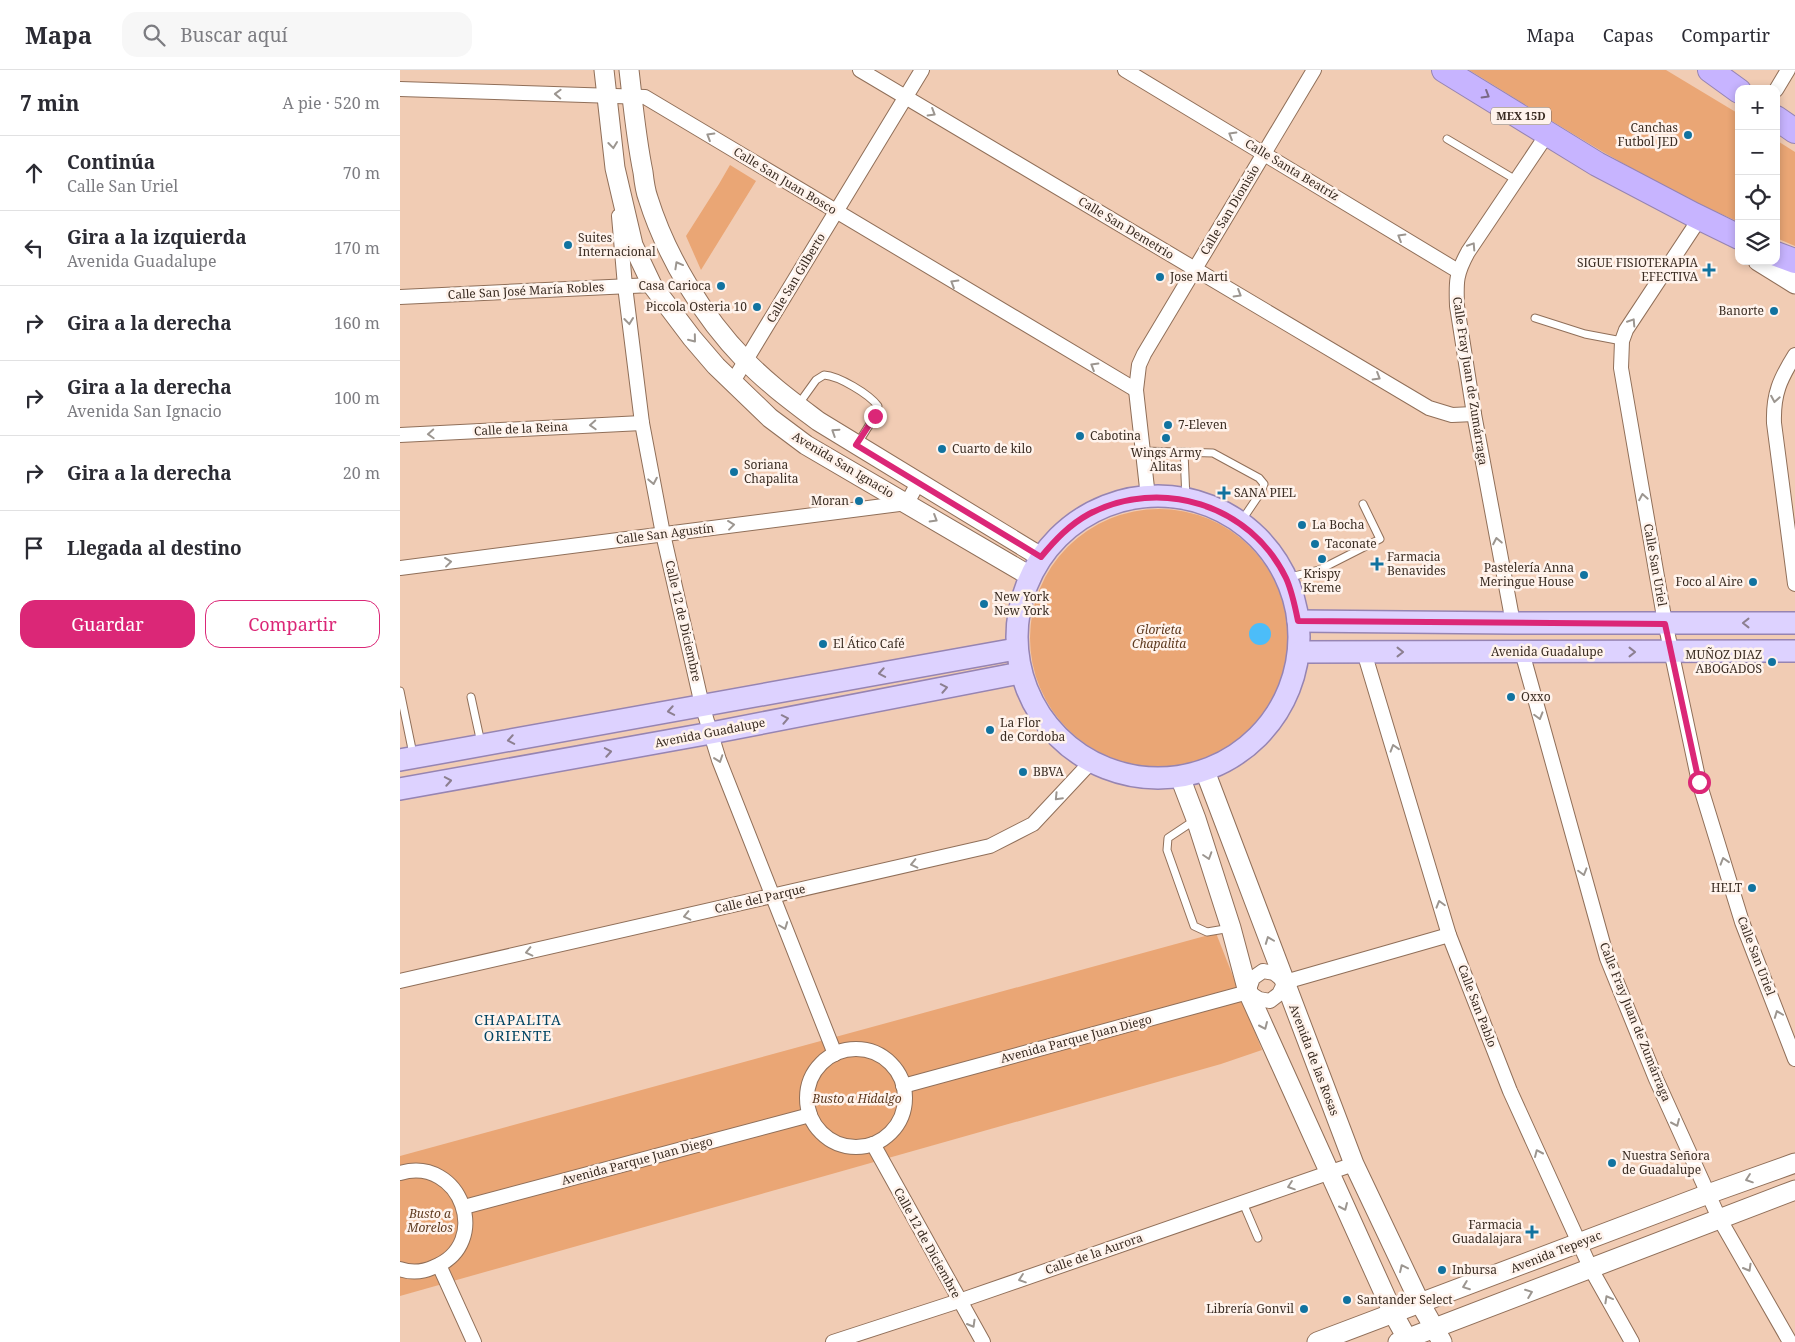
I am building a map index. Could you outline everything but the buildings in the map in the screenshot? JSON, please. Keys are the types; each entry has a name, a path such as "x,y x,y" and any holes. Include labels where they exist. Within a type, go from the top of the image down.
{"highway":[{"name":"MEX 15D","path":"1444,70 1597,164 1694,215 1735,234"},
{"path":"1710,70 1735,88"},
{"path":"1780,121 1795,132"},
{"path":"1780,255 1795,261"}],"main road":[{"path":"1167,497 1186,500 1205,505 1240,523 1269,551 1286,578 1294,599 1298,621 1299,652 1294,678 1284,702 1269,725 1251,744 1229,760 1180,777 1134,776 1112,771 1091,762 1067,746 1046,725 1031,700 1020,673 1016,649 1016,624 1021,599 1030,576 1041,557 1054,541 1088,515 1107,506 1127,500 1167,497"},
{"path":"1298,621 1513,624 1795,624"},
{"path":"407,759 1016,649"},
{"name":"Avenida Guadalupe","path":"1299,652 1795,651"},
{"name":"Avenida Guadalupe","path":"400,789 711,733 1020,673"}],"street":[{"name":"Avenida San Ignacio","path":"604,70 615,168 634,245 652,285 692,338 732,383 770,418 806,445 1030,576"},
{"name":"Avenida San Ignacio","path":"629,70 640,155 648,197 664,241 702,306 721,334 746,361 798,406 856,445 1041,557"},
{"name":"Calle San Demetrio","path":"860,70 1429,408 1452,415 1474,414"},
{"name":"Calle San Gilberto","path":"732,383 922,70"},
{"name":"Calle Santa Beatríz","path":"1125,70 1458,271"},
{"name":"Calle San Dionisio","path":"1148,497 1136,390 1139,365 1314,70"},
{"path":"1716,70 1740,85"},
{"path":"1779,85 1788,70"},
{"name":"Calle San Juan Bosco","path":"400,89 646,97 1136,390"},
{"path":"1780,110 1795,119"},
{"name":"Calle Fray Juan de Zumárraga","path":"1513,624 1474,414 1457,306 1458,271 1468,252 1548,133"},
{"path":"1597,164 1735,248"},
{"name":"Calle 12 de Diciembre","path":"615,168 625,286 642,423 663,534 702,705 719,760 835,1054"},
{"name":"Calle San Uriel","path":"1696,224 1626,330 1622,341 1621,368 1665,624 1699,782 1742,922 1795,1059"},
{"path":"1764,265 1795,284"},
{"name":"Calle San José María Robles","path":"400,297 652,285"},
{"path":"1795,355 1780,381 1775,393 1773,406 1795,584"},
{"name":"Calle de la Reina","path":"400,435 642,423"},
{"path":"907,503 918,483"},
{"name":"Calle San Agustín","path":"400,568 907,503"},
{"name":"Calle San Pablo","path":"1364,652 1449,935 1510,1091 1591,1269 1632,1342"},
{"name":"Calle Fray Juan de Zumárraga","path":"1522,652 1607,958 1656,1078 1708,1194 1790,1342"},
{"name":"Calle del Parque","path":"400,981 990,846 1033,824 1091,762"},
{"name":"Avenida de las Rosas","path":"1204,770 1354,1164 1420,1303 1438,1335"},
{"path":"1180,777 1231,928 1248,992 1405,1341 1438,1335 1591,1269 1795,1190"},
{"path":"1248,992 1259,999 1270,1001 1279,994 1285,982 1449,935"},
{"path":"1248,992 1253,978 1263,971 1274,973 1285,982"},
{"name":"Avenida Parque Juan Diego","path":"903,1086 1248,992"},
{"path":"856,1049 877,1054 894,1067 900,1076 903,1086 904,1106 899,1121 890,1133 873,1144 851,1146 840,1144 822,1133 814,1125 807,1105 808,1084 818,1066 835,1054 856,1049"},
{"name":"Avenida Parque Juan Diego","path":"464,1207 810,1115"},
{"name":"Calle 12 de Diciembre","path":"873,1144 983,1342"},
{"name":"Avenida Tepeyac","path":"1317,1342 1795,1163"},
{"name":"Calle de la Aurora","path":"834,1342 959,1301 1354,1164"},
{"path":"400,1173 417,1171 437,1176 454,1189 464,1207 465,1224 462,1241 448,1259 428,1270 415,1272 400,1269"},
{"path":"439,1265 474,1342"}],"lane":[{"path":"1447,139 1516,180"},
{"path":"1535,318 1585,334 1622,341"},
{"path":"798,406 816,380 824,374 833,375 873,399 878,406 875,416 856,445"},
{"path":"1143,451 1213,453 1259,478 1264,484 1261,492 1240,523"},
{"path":"1184,452 1186,500"},
{"path":"1286,578 1319,570 1380,539 1363,504"},
{"path":"400,691 407,759"},
{"path":"472,697 481,745"},
{"path":"1196,820 1168,838 1167,850 1194,926 1207,932 1231,928"},
{"path":"1243,1203 1258,1238"}],"green space":[{"path":"1469,70 1666,70 1735,112 1735,220 1669,189 1568,131"},
{"path":"1780,143 1795,152 1795,246 1780,240"},
{"path":"730,165 756,181 701,270 686,236"},
{"name":"Glorieta Chapalita","path":"1146,509 1172,509 1196,514 1220,524 1241,538 1259,556 1273,577 1283,601 1288,625 1286,663 1273,699 1259,720 1241,738 1220,752 1196,762 1172,767 1146,767 1122,762 1098,752 1077,738 1059,720 1045,699 1035,675 1030,651 1030,625 1035,601 1045,577 1059,556 1077,538 1098,524 1122,514"},
{"path":"1216,933 1262,1050 1221,1064 400,1296 400,1156"}],"water":[{"path":"1260,623 1268,626 1271,634 1268,642 1260,645 1252,642 1249,634 1252,626"}],"place":[{"name":"Canchas Futbol JED","path":"1688,135"},
{"name":"Suites Internacional","path":"568,245"},
{"name":"SIGUE FISIOTERAPIA EFECTIVA","path":"1709,270"},
{"name":"Jose Marti","path":"1160,277"},
{"name":"Casa Carioca","path":"721,286"},
{"name":"Piccola Osteria 10","path":"757,307"},
{"name":"Banorte","path":"1774,311"},
{"name":"7-Eleven","path":"1168,425"},
{"name":"Cabotina","path":"1080,436"},
{"name":"Wings Army Alitas","path":"1166,438"},
{"name":"Cuarto de kilo","path":"942,449"},
{"name":"Soriana Chapalita","path":"734,472"},
{"name":"SANA PIEL","path":"1224,493"},
{"name":"Moran","path":"859,501"},
{"name":"La Bocha","path":"1302,525"},
{"name":"Taconate","path":"1315,544"},
{"name":"Krispy Kreme","path":"1322,559"},
{"name":"Farmacia Benavides","path":"1377,564"},
{"name":"Pastelería Anna Meringue House","path":"1584,575"},
{"name":"Foco al Aire","path":"1753,582"},
{"name":"New York New York","path":"984,604"},
{"name":"El Ático Café","path":"823,644"},
{"name":"MUÑOZ DIAZ ABOGADOS","path":"1772,662"},
{"name":"Oxxo","path":"1511,697"},
{"name":"La Flor de Cordoba","path":"990,730"},
{"name":"BBVA","path":"1023,772"},
{"name":"HELT","path":"1752,888"},
{"name":"Nuestra Señora de Guadalupe","path":"1612,1163"},
{"name":"Farmacia Guadalajara","path":"1532,1232"},
{"name":"Inbursa","path":"1442,1270"},
{"name":"Santander Select","path":"1347,1300"},
{"name":"Librería Gonvil","path":"1304,1309"}],"district":[{"name":"CHAPALITA ORIENTE","path":"518,1028"}],"route":[{"path":"875,416 856,445 1041,557 1054,541 1088,515 1107,506 1127,500 1167,497 1205,505 1223,513 1240,523 1258,539 1274,557 1286,578 1294,599 1298,621 1665,624 1699,782"}],"park label":[{"name":"Busto a Hidalgo","path":"857,1099"},
{"name":"Busto a Morelos","path":"430,1221"}]}
